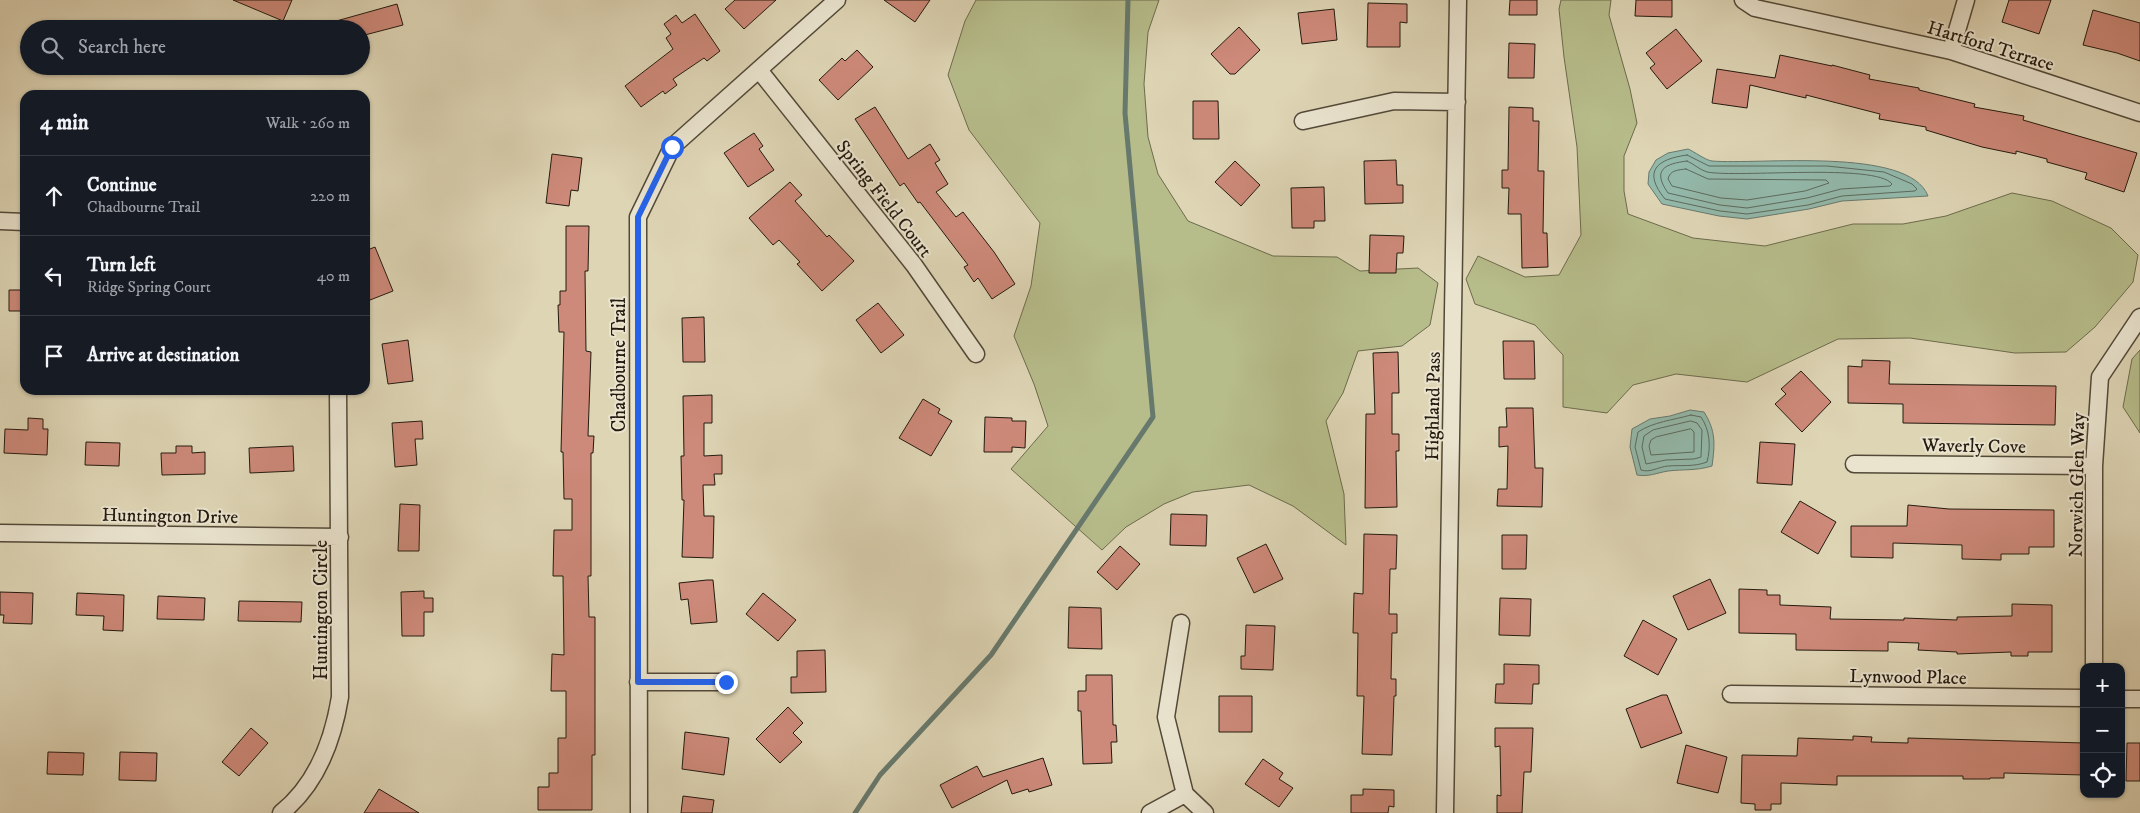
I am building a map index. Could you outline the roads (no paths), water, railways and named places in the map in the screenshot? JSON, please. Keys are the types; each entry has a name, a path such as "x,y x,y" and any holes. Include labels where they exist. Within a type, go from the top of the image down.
{"street":[{"name":"Chadbourne Trail","path":"639,813 638,217 672,147 837,0"},
{"name":"Highland Pass","path":"1445,813 1458,0"},
{"name":"Hartford Terrace","path":"1743,0 1755,8 1951,51 2140,113"},
{"path":"1951,51 1966,0"},
{"name":"Spring Field Court","path":"759,70 914,265 976,354"},
{"path":"1303,121 1394,101 1457,102"},
{"path":"0,221 20,222"},
{"name":"Norwich Glen Way","path":"2094,663 2094,466 2100,377 2140,317"},
{"name":"Huntington Circle","path":"281,813 304,790 318,766 336,724 340,697 338,395"},
{"name":"Waverly Cove","path":"1854,464 2094,466"},
{"name":"Huntington Drive","path":"0,533 340,537"},
{"path":"1181,623 1166,717 1185,794 1205,813"},
{"path":"638,682 726,682"},
{"name":"Lynwood Place","path":"1731,694 2080,698"},
{"path":"2125,699 2140,699"},
{"path":"1150,813 1185,794"}],"water":[{"path":"1688,149 1712,161 1830,161 1863,164 1893,170 1915,180 1928,196 1842,201 1809,209 1747,219 1719,216 1662,204 1648,184 1649,172 1656,160 1668,153"},
{"path":"1690,410 1704,412 1711,425 1714,444 1712,466 1637,475 1630,447 1632,429 1650,419"}],"waterway":[{"path":"855,813 880,775 991,655 1153,417 1125,113 1128,0"}]}
